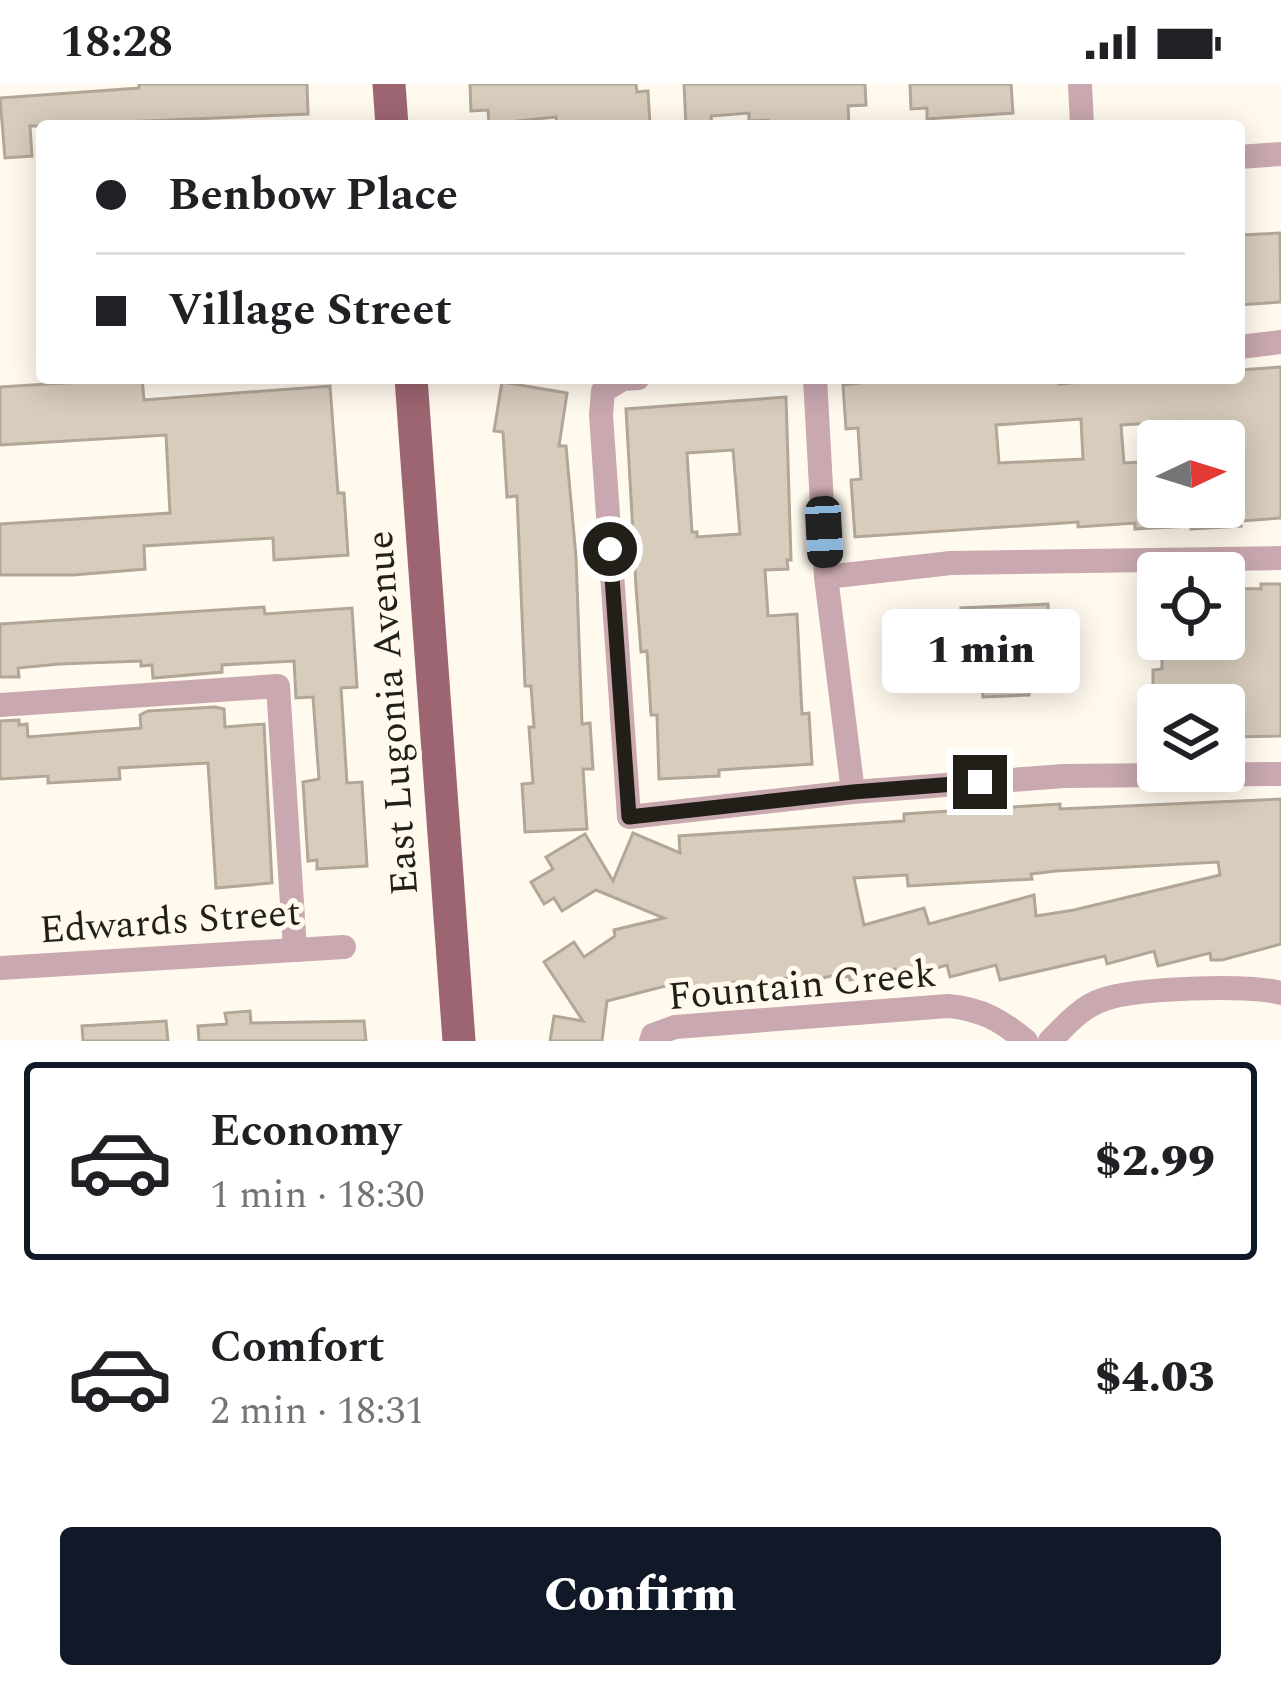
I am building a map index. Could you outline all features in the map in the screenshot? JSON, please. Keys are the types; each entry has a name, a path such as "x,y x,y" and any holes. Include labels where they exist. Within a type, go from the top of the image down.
{"main road":[{"path":"389,84 392,120"},
{"name":"East Lugonia Avenue","path":"410,384 459,1041"}],"street":[{"path":"1080,84 1082,120"},
{"path":"1245,157 1281,154"},
{"path":"1245,346 1281,342"},
{"path":"615,384 603,391 601,415 629,817 853,792 1064,776 1281,774"},
{"path":"815,384 826,577 853,792"},
{"path":"826,577 973,562 1281,558"},
{"path":"0,705 278,686 295,950"},
{"name":"Edwards Street","path":"0,968 344,947"},
{"path":"1050,1041 1082,1011 1102,1000 1144,992 1281,993"},
{"name":"Fountain Creek","path":"651,1041 653,1035 675,1027 948,1006 977,1009 1026,1041"},
{"path":"711,1041 736,1022"}],"building":[{"path":"139,84 307,84 308,114 36,120 36,126 30,126 32,156 5,158 0,98 139,88"},
{"path":"470,84 636,84 637,92 648,91 650,120 489,120 488,110 471,111"},
{"path":"684,84 865,84 866,105 848,106 849,120 749,120 749,113 686,120"},
{"path":"910,84 1011,84 1013,113 927,119 927,108 911,109"},
{"path":"1280,233 1281,302 1245,305 1245,235"},
{"path":"1281,367 1281,518 1245,521 1245,420 1137,420 1137,424 1121,425 1124,463 1137,462 1137,528 1154,528 1135,529 1135,523 1078,527 1078,522 855,537 851,480 861,479 858,428 846,429 843,385 1245,384 1245,370","holes":["1081,419 1083,459 999,463 996,425"]},
{"path":"143,384 144,400 330,386 348,555 274,560 273,538 144,546 145,569 0,575 0,524 170,513 166,435 0,445 0,387"},
{"path":"502,384 567,393 559,446 566,446 576,557 582,724 590,723 593,769 583,769 587,829 525,832 522,784 533,783 529,727 534,727 531,686 525,686 517,496 507,497 503,432 494,431"},
{"path":"786,397 791,560 787,560 788,569 765,570 768,616 797,614 802,714 809,713 812,764 659,779 657,715 651,715 647,651 641,652 626,409","holes":["733,450 740,534 697,537 692,532 687,453"]},
{"path":"1261,584 1281,584 1281,736 1245,737 1245,684 1153,684 1153,670 1162,669 1162,660 1245,660 1245,589 1261,589"},
{"path":"1048,604 1049,627 1055,627 1057,685 1029,686 1029,695 983,697 982,685 964,685 961,608"},
{"path":"264,607 265,614 352,608 357,687 341,688 347,783 362,782 367,866 317,869 317,860 308,861 303,782 319,779 313,697 296,698 294,661 222,665 222,672 153,678 152,665 141,666 141,661 59,664 18,668 19,677 0,677 0,624"},
{"path":"224,709 225,727 264,724 272,883 216,888 208,763 119,768 120,779 48,783 48,776 0,779 0,721 27,724 28,737 141,728 140,715 148,711"},
{"path":"1281,799 1281,944 1222,960 1211,960 1210,953 1158,966 1154,951 1107,964 1105,956 1000,980 996,965 950,977 947,965 898,979 895,969 850,980 840,974 788,986 786,978 737,988 735,982 683,994 681,982 607,1001 602,1041 550,1041 554,1016 583,1021 544,962 574,942 584,957 615,936 614,930 664,918 596,890 562,911 554,898 544,904 531,882 553,869 546,857 585,834 613,881 633,833 680,853 679,836 904,821 904,814 1060,804 1060,809","holes":["1218,862 1220,875 1036,916 1034,895 929,924 924,908 864,925 854,878 907,875 908,886"]},
{"path":"250,1011 251,1023 364,1021 366,1041 199,1041 198,1026 227,1024 225,1013"},
{"path":"166,1021 168,1041 83,1041 82,1026"}],"route":[{"path":"610,549 629,817 980,782"}]}
